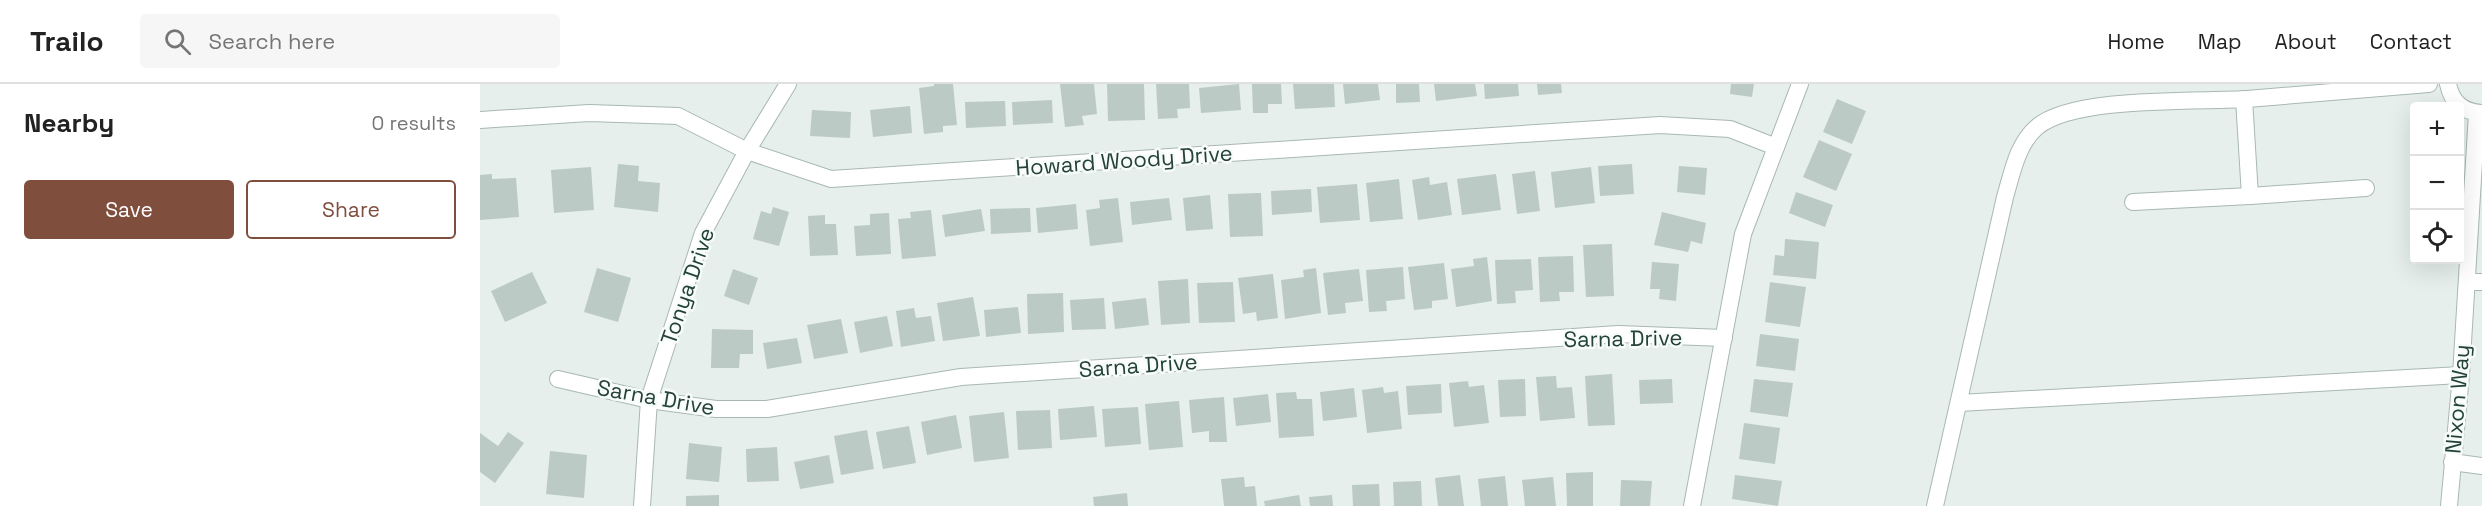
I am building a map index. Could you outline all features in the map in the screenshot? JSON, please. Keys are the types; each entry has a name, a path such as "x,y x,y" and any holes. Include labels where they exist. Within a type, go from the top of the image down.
{"street":[{"name":"Tonya Drive","path":"642,506 649,400 704,233 747,151 788,84"},
{"path":"1692,506 1743,234 1800,84"},
{"path":"1935,506 2005,197 2020,150 2037,128 2062,113 2129,103 2244,99 2429,84"},
{"path":"2448,84 2455,102 2462,109 2480,113"},
{"path":"2244,99 2250,196"},
{"name":"Howard Woody Drive","path":"480,120 589,113 678,116 747,151 831,178 1660,125 1730,129 1776,147"},
{"name":"Nixon Way","path":"2449,506 2461,375 2474,282 2480,113"},
{"path":"2133,202 2366,188"},
{"name":"Sarna Drive","path":"558,378 649,400 716,409 767,409 961,377 1618,334 1724,338"},
{"path":"1959,403 2461,375"},
{"path":"2452,462 2482,465"}],"building":[{"path":"934,84 953,84 957,125 943,126 943,132 924,134 919,88 934,86"},
{"path":"1060,84 1094,84 1097,114 1082,116 1084,125 1065,127"},
{"path":"1107,84 1144,84 1145,120 1108,121"},
{"path":"1156,84 1189,84 1190,108 1177,109 1178,118 1158,119"},
{"path":"1239,84 1241,110 1201,113 1199,88"},
{"path":"1252,84 1281,84 1282,104 1268,104 1268,113 1253,113"},
{"path":"1293,84 1334,84 1335,107 1295,109"},
{"path":"1343,84 1378,84 1380,100 1345,104"},
{"path":"1396,84 1419,84 1420,102 1396,103"},
{"path":"1434,84 1475,84 1477,96 1436,101"},
{"path":"1484,84 1518,84 1519,96 1485,99"},
{"path":"1537,84 1561,84 1562,93 1538,95"},
{"path":"1731,84 1754,84 1752,97 1730,94"},
{"path":"1837,99 1866,111 1852,144 1823,132"},
{"path":"1052,100 1053,123 1013,125 1012,102"},
{"path":"1005,101 1006,126 966,128 965,102"},
{"path":"910,106 912,133 873,137 870,110"},
{"path":"812,110 851,112 850,138 810,136"},
{"path":"1819,140 1852,154 1836,191 1803,177"},
{"path":"618,164 639,166 638,181 660,183 658,212 614,207"},
{"path":"1632,164 1634,194 1600,196 1598,166"},
{"path":"1679,166 1707,168 1705,195 1677,192"},
{"path":"591,167 594,210 554,213 551,170"},
{"path":"1591,167 1595,203 1555,208 1551,172"},
{"path":"1535,171 1540,211 1517,214 1512,174"},
{"path":"492,174 492,179 516,178 519,217 480,220 480,175"},
{"path":"1496,174 1501,210 1462,215 1457,179"},
{"path":"1429,177 1430,185 1447,182 1452,215 1418,220 1412,180"},
{"path":"1399,179 1403,219 1370,222 1366,183"},
{"path":"1357,184 1360,220 1320,223 1317,187"},
{"path":"1311,189 1312,212 1272,215 1271,191"},
{"path":"1796,192 1833,205 1825,227 1789,213"},
{"path":"1261,193 1263,236 1230,237 1228,194"},
{"path":"1210,195 1213,229 1186,231 1183,198"},
{"path":"1118,198 1123,242 1090,246 1086,210 1100,208 1099,200"},
{"path":"1169,198 1172,220 1132,225 1130,202"},
{"path":"1076,204 1078,229 1038,233 1036,208"},
{"path":"773,207 789,212 779,246 753,239 761,211 771,214"},
{"path":"1030,208 1031,232 991,234 990,209"},
{"path":"981,209 985,231 945,237 942,215"},
{"path":"931,210 936,256 902,259 898,219 911,218 910,212"},
{"path":"1662,212 1706,223 1702,244 1691,241 1688,252 1654,245"},
{"path":"889,213 891,254 856,256 854,226 870,225 870,214"},
{"path":"825,215 825,224 836,224 838,255 810,256 808,216"},
{"path":"1785,239 1819,242 1816,279 1773,275 1775,255 1784,256"},
{"path":"1612,244 1614,296 1586,297 1583,245"},
{"path":"1573,256 1574,292 1559,292 1560,301 1540,302 1538,257"},
{"path":"1487,257 1492,301 1456,307 1451,269 1474,266 1473,259"},
{"path":"1531,259 1533,290 1515,291 1516,303 1497,304 1495,260"},
{"path":"1652,262 1679,264 1676,301 1659,299 1660,289 1650,289"},
{"path":"1444,263 1448,299 1432,301 1432,308 1414,310 1408,267"},
{"path":"1403,267 1405,299 1386,301 1387,311 1369,312 1366,270"},
{"path":"597,268 631,278 618,322 584,312"},
{"path":"1316,268 1321,313 1285,319 1281,280 1304,277 1303,270"},
{"path":"733,269 758,278 749,305 724,296"},
{"path":"1359,269 1363,301 1345,303 1346,313 1328,315 1323,273"},
{"path":"532,272 547,303 505,322 491,291"},
{"path":"1273,274 1278,318 1257,321 1256,312 1243,314 1238,278"},
{"path":"1188,279 1190,323 1161,325 1158,281"},
{"path":"1233,282 1235,322 1199,323 1197,283"},
{"path":"1770,282 1806,287 1800,327 1765,322"},
{"path":"1063,293 1064,332 1028,334 1027,294"},
{"path":"973,297 980,336 943,341 937,303"},
{"path":"1104,298 1106,329 1072,330 1070,300"},
{"path":"1146,298 1149,325 1115,329 1112,302"},
{"path":"1018,307 1021,333 986,337 984,310"},
{"path":"914,308 916,318 931,316 935,341 901,347 896,311"},
{"path":"887,316 893,346 860,353 854,322"},
{"path":"841,319 848,353 814,359 807,325"},
{"path":"712,329 753,330 753,354 740,354 739,368 711,368"},
{"path":"1760,334 1799,339 1795,371 1756,366"},
{"path":"797,338 802,363 767,369 763,343"},
{"path":"1612,374 1615,425 1588,426 1585,376"},
{"path":"1556,376 1557,388 1572,387 1575,418 1540,421 1536,377"},
{"path":"1525,379 1526,416 1500,417 1498,380"},
{"path":"1672,379 1673,403 1640,404 1639,380"},
{"path":"1754,379 1793,383 1788,417 1750,412"},
{"path":"1468,381 1469,387 1484,385 1489,423 1454,427 1449,383"},
{"path":"1441,384 1442,413 1408,415 1406,386"},
{"path":"1383,387 1384,393 1398,391 1402,429 1367,433 1362,390"},
{"path":"1354,388 1357,417 1323,421 1320,392"},
{"path":"1296,392 1297,399 1312,399 1314,436 1279,438 1276,393"},
{"path":"1268,394 1271,422 1236,426 1233,398"},
{"path":"1224,397 1227,442 1209,442 1209,431 1192,433 1189,400"},
{"path":"1179,401 1183,447 1149,450 1145,404"},
{"path":"1094,406 1097,437 1060,440 1058,409"},
{"path":"1138,407 1141,444 1105,447 1102,409"},
{"path":"1050,410 1052,448 1018,450 1016,411"},
{"path":"1004,412 1009,458 974,462 969,416"},
{"path":"956,415 962,448 927,455 921,422"},
{"path":"1744,423 1780,428 1775,464 1739,459"},
{"path":"909,426 916,463 883,469 876,432"},
{"path":"867,430 874,469 841,475 834,436"},
{"path":"508,432 524,443 495,483 480,472 480,433 498,446"},
{"path":"689,443 722,447 719,482 686,479"},
{"path":"777,447 779,481 747,482 746,449"},
{"path":"550,451 587,455 584,498 546,494"},
{"path":"829,455 834,483 800,489 794,462"},
{"path":"1593,472 1593,506 1567,506 1566,473"},
{"path":"1460,475 1464,506 1438,506 1435,478"},
{"path":"1735,475 1782,481 1778,506 1732,499"},
{"path":"1505,476 1508,506 1481,506 1478,479"},
{"path":"1244,477 1245,487 1255,486 1257,506 1224,506 1221,479"},
{"path":"1553,477 1556,506 1525,506 1522,480"},
{"path":"1621,480 1652,481 1650,506 1620,506"},
{"path":"1421,481 1422,506 1394,506 1393,482"},
{"path":"1379,484 1380,506 1353,506 1352,485"},
{"path":"1127,493 1128,506 1094,506 1093,497"},
{"path":"719,495 719,506 686,506 686,496"},
{"path":"1299,495 1301,506 1265,506 1264,501"},
{"path":"1332,495 1333,506 1310,506 1309,497"}]}
